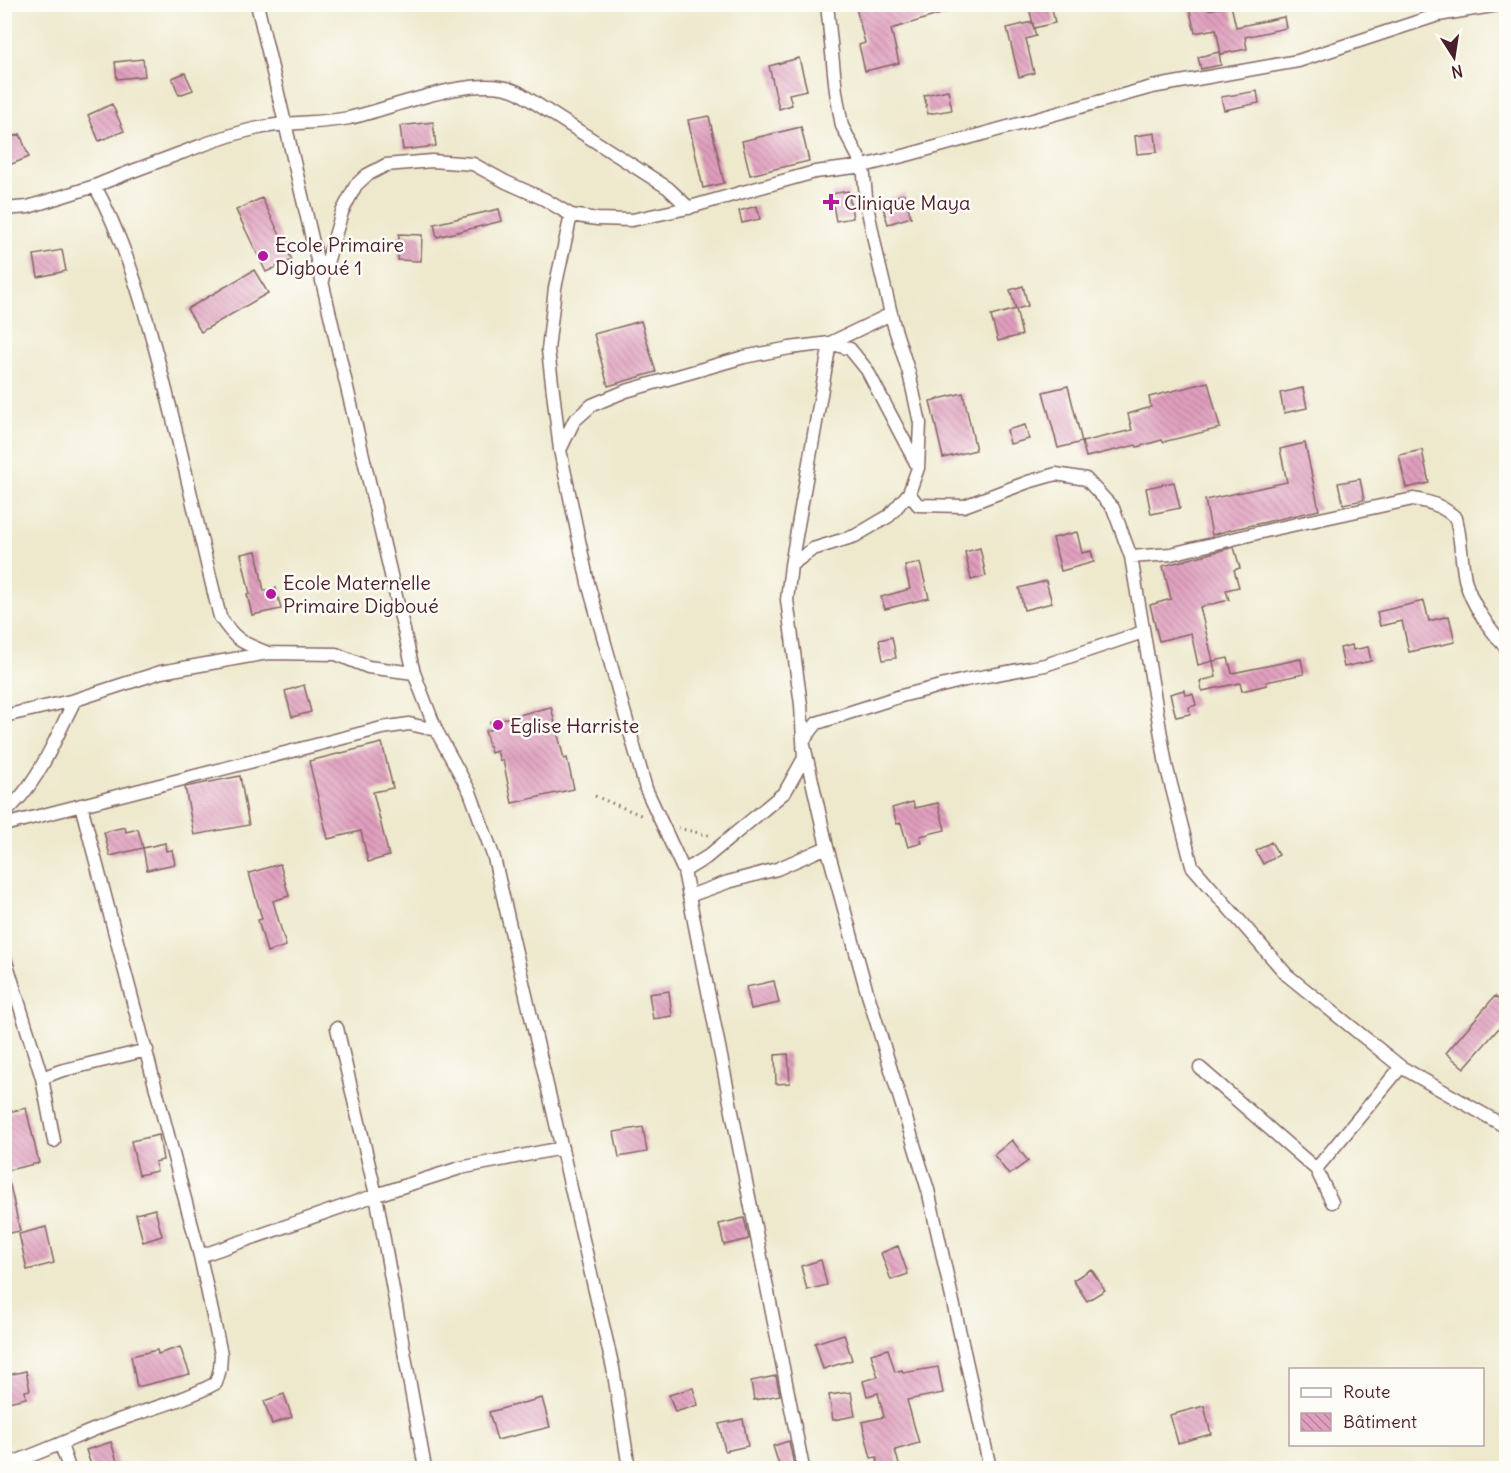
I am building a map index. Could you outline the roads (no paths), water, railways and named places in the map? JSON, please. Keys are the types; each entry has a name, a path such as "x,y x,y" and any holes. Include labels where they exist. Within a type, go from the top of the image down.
{"street":[{"path":"257,4 414,673 436,730 470,792 494,858 612,1368 629,1468"},
{"path":"791,565 813,549 855,536 889,516 909,493 918,468 920,423 909,373 891,314 867,206 863,166 842,126 836,92 827,4"},
{"path":"321,281 342,212 357,185 367,175 386,165 432,161 473,164 571,215 597,219 632,220 689,208 815,172 863,166 1152,87 1298,61 1438,15 1504,4"},
{"path":"4,208 28,207 95,186 224,137 260,127 308,124 349,118 447,90 492,86 518,92 668,188 689,208"},
{"path":"95,186 109,212 139,292 169,399 220,617 232,634 244,644 268,653"},
{"path":"571,215 555,288 548,350 560,450 588,584 646,789 684,872 803,1468"},
{"path":"560,450 574,421 592,405 618,394 744,357 830,343 891,314"},
{"path":"830,343 850,349 867,370 918,468"},
{"path":"684,872 707,857 785,792 804,758 801,705 787,600 791,565 830,343"},
{"path":"909,493 918,505 964,506 1056,474 1086,479 1113,508 1131,557 1166,765 1192,866 1287,975 1401,1066 1506,1127"},
{"path":"1131,557 1171,554 1413,499 1429,501 1441,506 1456,518 1468,588 1479,612 1506,648"},
{"path":"803,741 818,723 901,696 965,680 1045,665 1143,632"},
{"path":"4,716 75,700 161,672 268,653 336,654 369,667 414,673"},
{"path":"4,813 18,802 38,770 75,700"},
{"path":"4,825 382,728 409,724 436,730"},
{"path":"803,741 827,847 865,985 928,1191 990,1468"},
{"path":"4,1466 201,1391 216,1383 220,1369 221,1354 200,1256 81,805"},
{"path":"689,896 777,869 827,847"},
{"path":"4,955 42,1078 54,1141"},
{"path":"337,1028 376,1195 425,1468"},
{"path":"42,1078 69,1068 147,1050"},
{"path":"1316,1169 1401,1066"},
{"path":"1200,1068 1316,1169 1332,1202"},
{"path":"200,1256 460,1168 562,1148"},
{"path":"61,1445 69,1468"}],"place":[{"name":"Clinique Maya","path":"831,202"},
{"name":"Ecole Primaire Digboué 1","path":"263,256"},
{"name":"Ecole Maternelle Primaire Digboué","path":"271,594"},
{"name":"Eglise Harriste","path":"498,725"}]}
